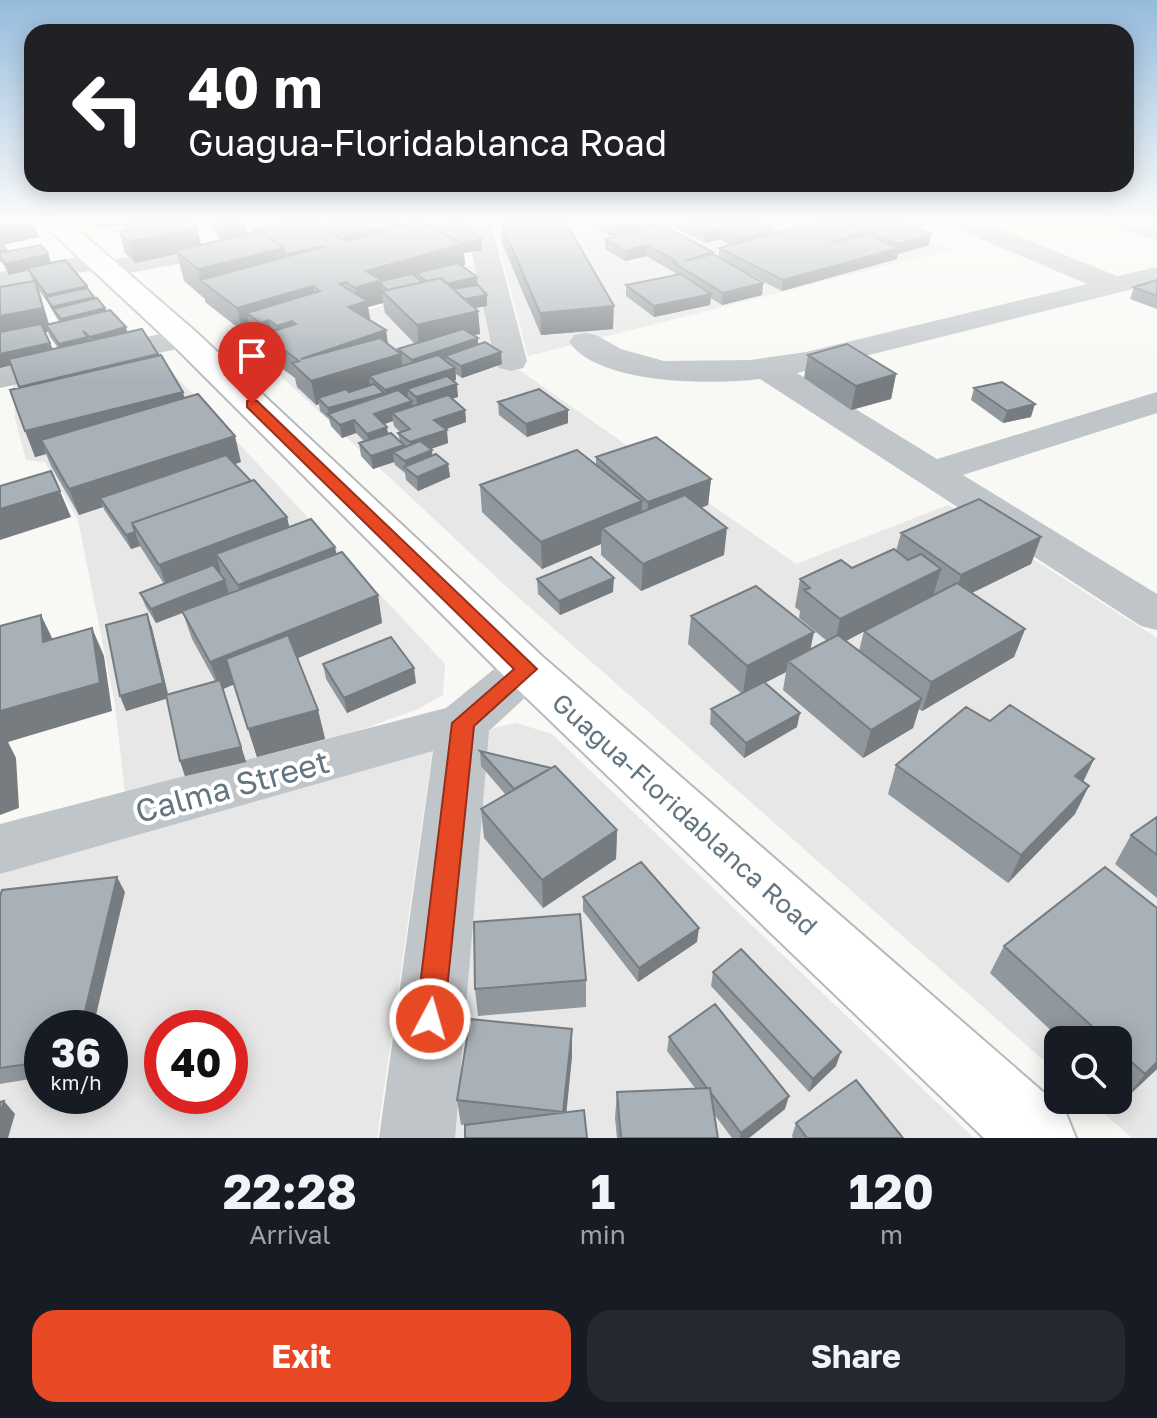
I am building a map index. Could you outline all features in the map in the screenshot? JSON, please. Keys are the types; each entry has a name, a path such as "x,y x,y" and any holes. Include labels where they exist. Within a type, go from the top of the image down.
{"main road":[{"name":"Guagua-Floridablanca Road","path":"114,276 184,338 526,669 1038,1138"}],"street":[{"path":"0,280 26,276"},
{"path":"491,276 511,361"},
{"path":"1092,276 1114,285"},
{"path":"585,342 626,364 680,372 749,372 806,362 1152,276"},
{"path":"0,378 184,338"},
{"path":"767,369 1155,612"},
{"path":"931,473 1157,402"},
{"path":"417,1138 463,723 526,669"},
{"name":"Calma Street","path":"0,849 463,723"}],"shaded area":[{"path":"435,276 479,276 493,305 512,365 796,564 948,505 1157,638 1157,1138 1132,1138 1105,1114 1132,1114 1132,1026 1044,1026 1044,1061 510,590 237,335 350,306 359,313 388,304 375,293"},
{"path":"507,276 845,276 528,356"},
{"path":"154,353 445,664 443,695 418,709 327,742 125,794 115,705 78,520 45,462 26,460 15,418 13,380"},
{"path":"516,723 552,734 974,1138 442,1138 472,743 494,728"},
{"path":"434,740 377,1138 0,1138 0,863"}],"building":[{"path":"33,276 79,276 87,286 47,295"},
{"path":"214,276 375,276 381,280 355,288 346,282 340,284 367,301 348,307 386,330 301,359 380,338 401,354 311,381 292,363 299,361 263,334 296,324 292,321 277,326 269,320 260,323 247,313 320,291 313,286 237,308 200,280"},
{"path":"415,276 423,282 387,290 381,281"},
{"path":"420,276 477,277 447,284 441,278 426,281"},
{"path":"524,276 597,276 614,306 540,313"},
{"path":"684,276 711,294 654,306 626,285"},
{"path":"695,276 751,276 763,283 723,293"},
{"path":"775,276 797,276 783,280"},
{"path":"441,278 478,311 417,325 382,291"},
{"path":"1157,280 1157,296 1134,287"},
{"path":"35,281 43,308 0,316 0,287"},
{"path":"478,285 487,295 464,299 453,289"},
{"path":"87,288 94,297 52,307 46,297"},
{"path":"97,298 105,308 61,319 53,309"},
{"path":"110,310 126,327 90,337 83,331 88,337 59,344 46,325"},
{"path":"41,324 50,343 0,354 0,332"},
{"path":"142,329 158,354 19,387 9,359"},
{"path":"463,329 478,338 412,360 398,349"},
{"path":"485,342 501,352 461,366 445,356"},
{"path":"847,344 896,374 856,386 808,355"},
{"path":"161,355 183,392 25,431 10,390"},
{"path":"438,355 455,368 385,390 369,376"},
{"path":"447,376 457,384 416,397 407,389"},
{"path":"1002,382 1035,404 1007,411 974,388"},
{"path":"374,384 384,393 328,408 318,398 346,389 349,392"},
{"path":"539,389 568,410 526,424 498,402"},
{"path":"398,390 412,401 374,414 387,427 367,434 354,420 340,425 328,414"},
{"path":"198,394 235,436 69,489 41,440"},
{"path":"448,395 465,410 434,420 447,430 410,442 398,433 410,429 392,413"},
{"path":"391,433 404,445 371,456 359,443"},
{"path":"656,437 711,479 648,502 596,457"},
{"path":"420,441 432,450 405,461 393,452"},
{"path":"577,450 642,501 541,542 480,485"},
{"path":"436,454 448,464 417,477 404,467"},
{"path":"226,455 251,481 132,523 135,532 126,535 100,498"},
{"path":"51,471 60,491 0,509 0,486"},
{"path":"254,480 287,517 159,565 132,523"},
{"path":"685,495 727,528 643,564 602,528"},
{"path":"979,499 1041,537 961,575 901,533"},
{"path":"311,519 335,547 238,585 216,554"},
{"path":"894,549 908,560 921,554 941,569 840,619 804,590 810,588 800,579 841,560 852,568"},
{"path":"342,552 378,595 210,662 182,611"},
{"path":"591,557 614,578 559,601 537,579"},
{"path":"213,565 225,580 151,609 140,593"},
{"path":"957,583 1025,629 931,682 864,631"},
{"path":"756,586 814,632 747,666 691,616"},
{"path":"147,614 163,683 120,696 106,625"},
{"path":"41,615 43,642 92,628 100,683 0,711 0,626"},
{"path":"288,635 318,710 248,729 226,659"},
{"path":"838,635 922,699 871,730 788,661"},
{"path":"391,637 414,668 344,698 323,664"},
{"path":"220,680 241,747 180,761 166,695"},
{"path":"764,682 800,713 746,743 711,709"},
{"path":"1010,705 1094,759 1075,776 1089,786 1021,855 896,765 966,707 990,721"},
{"path":"480,751 551,768 514,789"},
{"path":"555,766 617,830 542,880 481,809"},
{"path":"1157,817 1157,855 1131,835"},
{"path":"641,862 699,928 639,968 583,897"},
{"path":"1105,867 1157,908 1157,1062 1145,1074 1132,1062 1132,1026 1092,1026 1004,946"},
{"path":"117,877 85,1010 24,1010 24,1065 0,1068 0,896 2,890"},
{"path":"580,914 586,980 475,989 474,922"},
{"path":"741,949 841,1052 813,1079 713,972"},
{"path":"715,1004 789,1096 741,1133 669,1037"},
{"path":"470,1019 572,1029 563,1112 457,1100"},
{"path":"856,1080 903,1138 807,1138 796,1123"},
{"path":"710,1088 718,1138 621,1138 617,1092"},
{"path":"584,1110 587,1138 465,1138 465,1125"}],"route":[{"path":"252,404 526,669 463,723 430,1019"}]}
